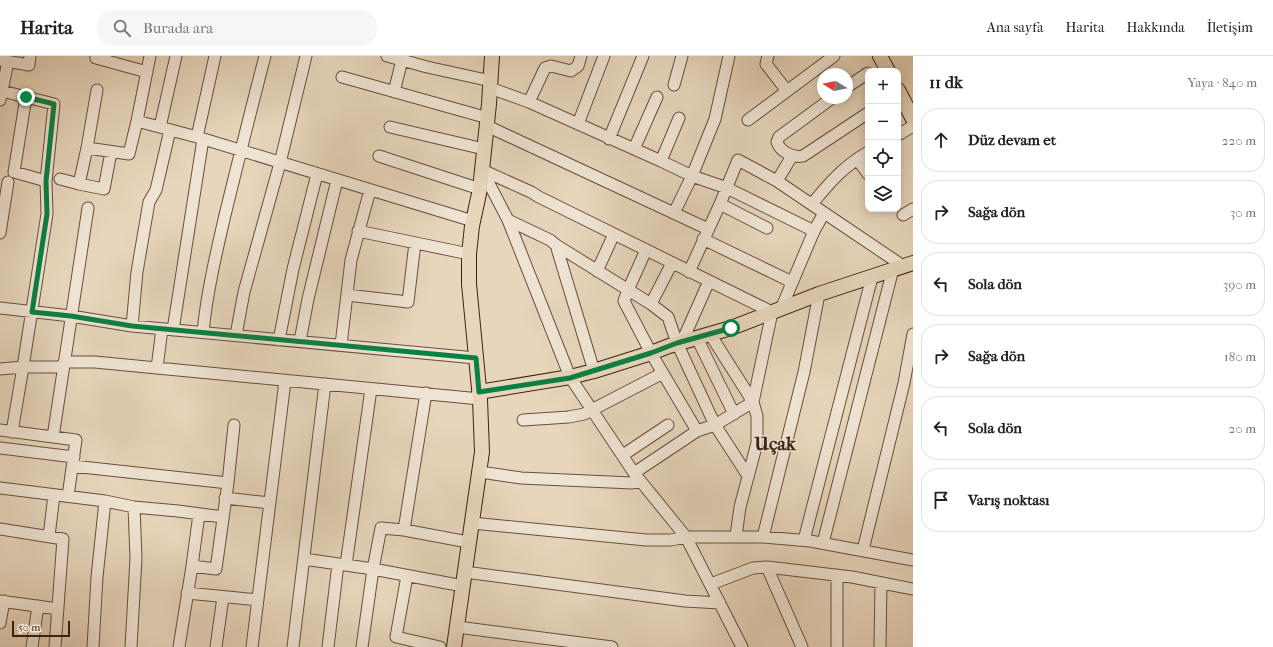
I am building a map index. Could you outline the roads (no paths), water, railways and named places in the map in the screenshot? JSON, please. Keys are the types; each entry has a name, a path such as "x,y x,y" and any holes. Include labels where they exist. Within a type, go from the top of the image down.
{"main road":[{"path":"454,647 468,542 480,472 482,443 480,395 469,284 469,254 473,221 480,189 492,56"},
{"path":"901,97 913,119"},
{"path":"480,395 570,378 594,371 777,311 819,294 903,266"}],"street":[{"path":"12,432 24,367 47,214 46,181 54,104 26,97 1,96 4,61 28,65 30,56"},
{"path":"96,56 96,58 147,72"},
{"path":"87,148 129,154 150,56"},
{"path":"132,326 138,272 149,202 156,190 176,56"},
{"path":"174,330 200,138 215,56"},
{"path":"202,332 205,309 240,151 265,56"},
{"path":"236,335 244,292 280,163 306,56"},
{"path":"387,56 490,85 692,176 727,188 814,231"},
{"path":"529,102 545,68 551,66 571,71 578,66 581,56"},
{"path":"578,124 604,56"},
{"path":"610,139 643,56"},
{"path":"674,85 682,56"},
{"path":"674,213 692,176 715,119 728,56"},
{"path":"768,56 766,64 787,91"},
{"path":"748,120 834,56"},
{"path":"394,92 402,60"},
{"path":"853,83 865,75"},
{"path":"342,77 487,122 674,213 705,234 792,282"},
{"path":"79,184 97,90"},
{"path":"26,97 14,172 46,181"},
{"path":"634,149 657,97"},
{"path":"824,104 778,138 777,142 779,148 792,156 800,157 865,115"},
{"path":"661,161 679,118"},
{"path":"137,122 200,138 473,221"},
{"path":"390,126 484,149"},
{"path":"901,133 913,126"},
{"path":"60,179 104,189 111,152"},
{"path":"812,204 837,174 865,154"},
{"path":"379,156 480,189"},
{"path":"778,181 792,156"},
{"path":"857,159 865,170"},
{"path":"689,272 738,160 778,181 903,266 823,543"},
{"path":"482,170 508,220 570,378 637,477 686,537 742,647"},
{"path":"482,170 530,192 689,272 777,311"},
{"path":"279,340 293,269 317,174"},
{"path":"300,341 308,299 337,180"},
{"path":"0,232 8,182"},
{"path":"342,345 351,260 370,190"},
{"path":"720,204 766,228"},
{"path":"53,437 88,208"},
{"path":"903,216 913,209"},
{"path":"480,472 522,478 632,483 637,477 697,431 715,425 753,402 777,311 792,282 814,231 824,213"},
{"path":"508,220 550,240 651,304 668,317 715,425 748,476"},
{"path":"358,231 469,254"},
{"path":"597,271 614,234"},
{"path":"347,295 408,302 415,243"},
{"path":"556,245 594,371"},
{"path":"646,250 624,301 651,353 697,431"},
{"path":"651,304 672,263"},
{"path":"804,540 872,277"},
{"path":"679,342 709,281"},
{"path":"763,537 804,372 819,294"},
{"path":"0,308 71,316 132,326 476,358"},
{"path":"157,368 162,329"},
{"path":"863,550 904,384 913,334"},
{"path":"703,336 753,402 757,416 757,443 740,507 736,536"},
{"path":"703,336 734,414"},
{"path":"0,369 95,362 371,389 480,395"},
{"path":"523,420 577,416 593,410 663,373"},
{"path":"252,647 285,381"},
{"path":"293,647 325,384"},
{"path":"328,647 371,389"},
{"path":"404,530 426,393"},
{"path":"192,566 216,569 228,483 234,424"},
{"path":"622,455 668,425"},
{"path":"0,430 76,440 68,496"},
{"path":"0,448 73,462 228,483"},
{"path":"0,488 105,501 134,507 223,517"},
{"path":"49,536 54,495"},
{"path":"226,498 270,503"},
{"path":"93,647 97,577 105,501"},
{"path":"131,647 136,558 134,507"},
{"path":"179,647 199,514"},
{"path":"472,523 646,540 670,540 686,537 736,536 804,540 913,560"},
{"path":"362,647 373,569 381,528 404,530 468,542"},
{"path":"0,529 63,539 55,647"},
{"path":"304,559 373,569 463,586"},
{"path":"711,584 752,568 767,567 837,575 913,589"},
{"path":"767,567 802,647"},
{"path":"465,572 685,600 720,603"},
{"path":"837,575 837,647"},
{"path":"407,576 396,637 440,647"},
{"path":"880,647 881,584"},
{"path":"187,593 258,600"},
{"path":"216,647 223,597"},
{"path":"0,623 2,601 58,609"},
{"path":"32,647 38,606"},
{"path":"457,627 548,643 612,647"}],"district":[{"name":"Uçak","path":"775,443"}]}
